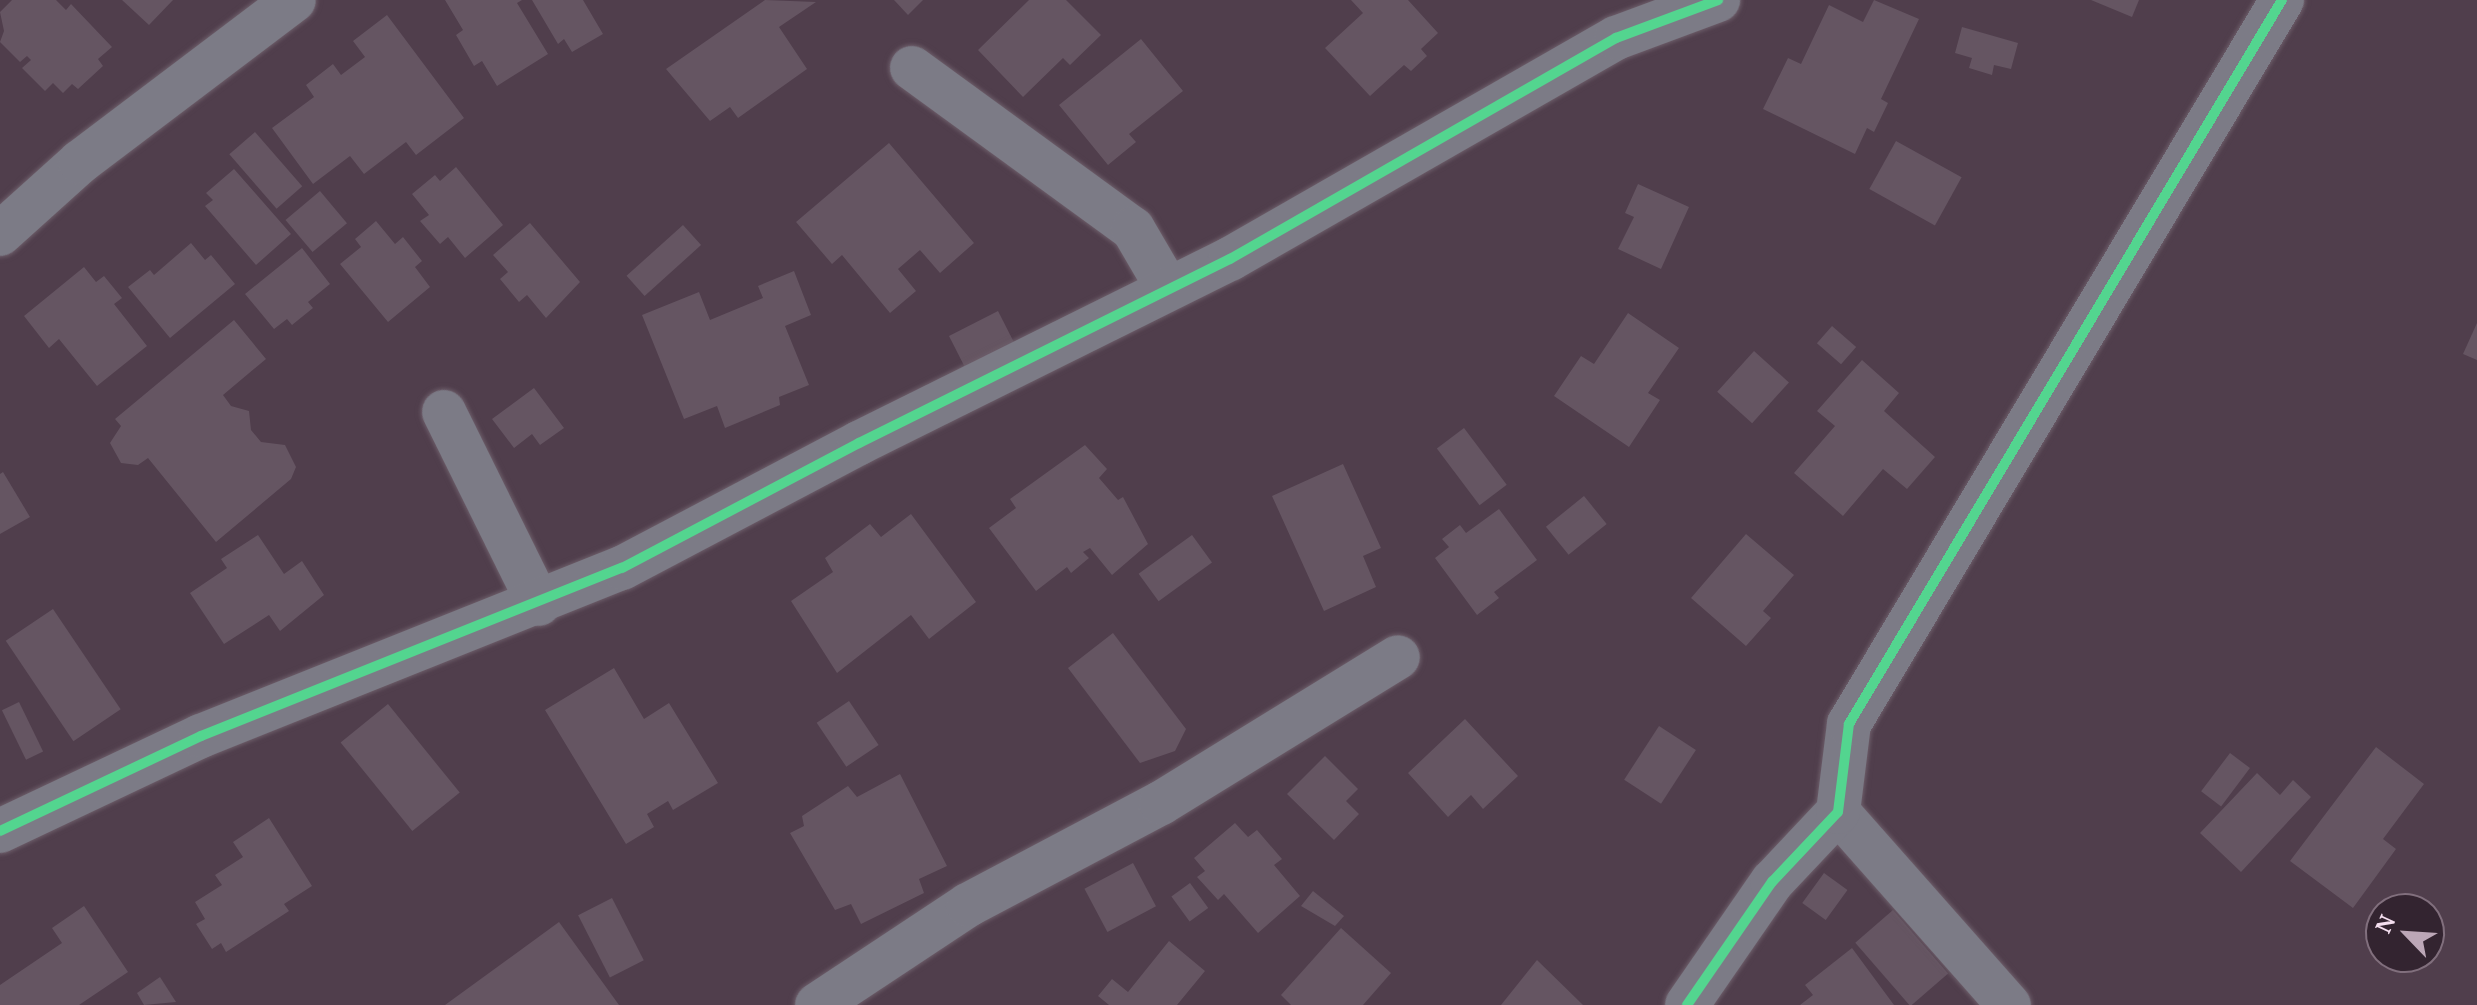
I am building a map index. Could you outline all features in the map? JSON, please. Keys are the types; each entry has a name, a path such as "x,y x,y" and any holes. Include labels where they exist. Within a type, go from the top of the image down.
{"street":[{"path":"0,234 92,152 294,0"},
{"path":"0,831 201,736 539,604 622,568 1320,211 1616,38 1718,0"},
{"path":"1687,1005 1772,882 1838,812 1849,724 2282,0"},
{"path":"912,68 1133,229 1168,289"},
{"path":"444,412 539,604"},
{"path":"817,1005 968,905 1161,803 1398,657"},
{"path":"1838,812 2009,1005"}],"building":[{"path":"12,0 56,0 66,10 71,4 112,47 98,59 103,66 78,89 72,84 63,93 53,83 45,91 22,68 31,60 27,56 20,62 0,42 4,31 0,12"},
{"path":"122,0 173,0 149,25"},
{"path":"445,0 522,0 517,3 548,54 497,86 482,61 474,66 456,35 463,30"},
{"path":"532,0 583,0 603,34 572,52 564,39 558,44"},
{"path":"765,0 816,2 779,27 807,69 738,118 730,107 710,121 666,69"},
{"path":"894,0 923,0 908,15"},
{"path":"1029,0 1066,0 1101,35 1070,65 1063,58 1023,97 978,50"},
{"path":"1351,0 1408,0 1438,33 1421,49 1427,56 1411,71 1404,65 1370,96 1325,48 1363,13"},
{"path":"1874,0 1919,19 1881,99 1888,103 1874,132 1867,128 1855,154 1763,109 1788,58 1801,64 1829,5 1863,22"},
{"path":"2091,0 2139,0 2132,17"},
{"path":"387,15 464,118 416,155 406,142 364,174 350,156 313,184 272,128 314,97 306,85 333,64 341,75 365,57 353,41"},
{"path":"1962,27 2018,43 2011,69 1994,65 1992,75 1969,68 1972,58 1955,53"},
{"path":"1141,39 1183,91 1129,134 1136,142 1108,165 1059,105"},
{"path":"255,132 302,186 277,209 229,154"},
{"path":"1896,141 1962,177 1935,225 1869,189"},
{"path":"889,143 974,243 940,273 920,250 898,269 916,291 890,313 842,255 832,264 796,222"},
{"path":"456,167 503,225 465,258 448,237 440,244 420,221 429,215 412,194 435,175 440,181"},
{"path":"234,169 291,234 256,265 205,206 213,200 206,193"},
{"path":"1638,184 1689,207 1661,269 1618,249 1634,217 1625,213"},
{"path":"320,191 347,223 313,252 286,220"},
{"path":"376,221 395,244 403,237 422,261 415,267 430,287 388,322 340,264 361,247 355,239"},
{"path":"530,223 580,282 546,318 527,295 519,302 500,279 508,272 493,255"},
{"path":"683,225 701,245 645,296 627,276"},
{"path":"191,243 205,260 211,255 235,284 170,338 128,287 150,270 154,275"},
{"path":"302,248 330,284 308,302 313,308 292,325 287,319 274,329 245,294"},
{"path":"84,267 96,282 104,276 122,298 114,304 147,346 97,386 59,339 49,348 24,316"},
{"path":"794,271 811,315 785,326 809,385 779,397 780,405 725,428 717,406 684,419 642,315 699,292 710,320 763,298 758,286"},
{"path":"998,311 1016,346 967,371 949,336"},
{"path":"1628,313 1679,348 1648,393 1660,400 1629,447 1554,396 1581,356 1594,364"},
{"path":"234,320 266,359 223,395 231,406 249,411 251,430 261,442 285,445 296,467 291,479 216,542 148,458 138,465 121,463 110,443 121,426 115,419"},
{"path":"2477,323 2477,360 2463,354"},
{"path":"1832,326 1856,347 1841,364 1817,343"},
{"path":"1754,351 1789,382 1752,423 1717,392"},
{"path":"1862,360 1899,393 1884,411 1935,457 1907,489 1883,469 1843,516 1794,473 1835,426 1817,411"},
{"path":"534,388 564,428 540,445 532,434 514,448 492,419"},
{"path":"1464,428 1507,485 1480,505 1437,448"},
{"path":"1085,445 1107,469 1099,478 1118,500 1123,497 1148,544 1112,575 1090,548 1083,552 1089,558 1071,573 1067,567 1036,591 989,528 1016,508 1010,499"},
{"path":"1343,464 1381,548 1363,556 1376,587 1324,611 1272,496"},
{"path":"3,472 30,517 0,534 0,474"},
{"path":"1584,496 1607,524 1569,555 1546,527"},
{"path":"1499,509 1537,560 1494,592 1499,598 1477,615 1435,558 1449,547 1442,539 1460,525 1466,533"},
{"path":"911,514 976,602 929,639 911,615 837,673 791,601 833,572 825,558 870,524 881,537"},
{"path":"1746,534 1794,575 1763,611 1771,618 1746,646 1691,598"},
{"path":"258,535 284,574 302,561 324,595 280,631 269,615 224,644 190,593 227,568 221,559"},
{"path":"1192,535 1212,563 1159,601 1139,574"},
{"path":"53,609 121,709 73,741 6,641"},
{"path":"1113,633 1186,729 1175,751 1140,763 1068,668"},
{"path":"614,668 644,719 669,703 718,783 673,810 668,801 647,814 654,827 626,844 545,710"},
{"path":"849,701 879,745 846,767 817,723"},
{"path":"19,702 43,751 26,760 2,710"},
{"path":"388,704 460,793 412,831 341,742"},
{"path":"1465,719 1518,776 1483,809 1471,795 1448,817 1408,773"},
{"path":"1659,726 1696,750 1661,804 1624,780"},
{"path":"2376,747 2424,784 2383,839 2396,849 2353,908 2290,861"},
{"path":"2230,753 2250,768 2221,806 2201,791"},
{"path":"1325,756 1358,789 1346,801 1359,814 1334,840 1287,794"},
{"path":"2257,773 2280,795 2293,780 2311,797 2241,872 2200,833"},
{"path":"900,774 947,866 919,879 924,893 861,924 851,904 835,910 790,833 804,826 802,816 848,786 857,797"},
{"path":"269,818 312,886 284,904 289,911 226,952 221,943 212,949 196,924 205,919 195,902 222,885 215,875 243,857 233,842"},
{"path":"1235,823 1248,837 1257,830 1282,859 1274,865 1300,896 1258,933 1224,894 1218,900 1197,877 1205,871 1194,858"},
{"path":"1133,863 1156,906 1107,932 1084,889"},
{"path":"1824,873 1847,890 1826,920 1802,903"},
{"path":"1190,883 1208,908 1190,922 1171,897"},
{"path":"1313,891 1344,916 1335,926 1301,906"},
{"path":"612,898 644,960 610,978 578,915"},
{"path":"84,906 128,972 79,1005 0,1005 0,985 62,943 52,928"},
{"path":"1893,910 1948,973 1909,1005 1855,943"},
{"path":"559,922 619,1005 445,1005"},
{"path":"1341,928 1391,973 1363,1005 1291,1005 1281,995"},
{"path":"1169,941 1205,971 1177,1005 1109,1005 1098,996 1112,979 1128,992"},
{"path":"1852,948 1894,1005 1800,1005 1813,995 1805,985"},
{"path":"1537,960 1583,1005 1501,1005"},
{"path":"160,977 176,1002 144,1005 137,993"}],"cycle path":[{"path":"0,831 201,736 622,568 859,443 1230,259 1616,38 1718,0"},
{"path":"1687,1005 1772,882 1838,812 1849,724 2282,0"}]}
